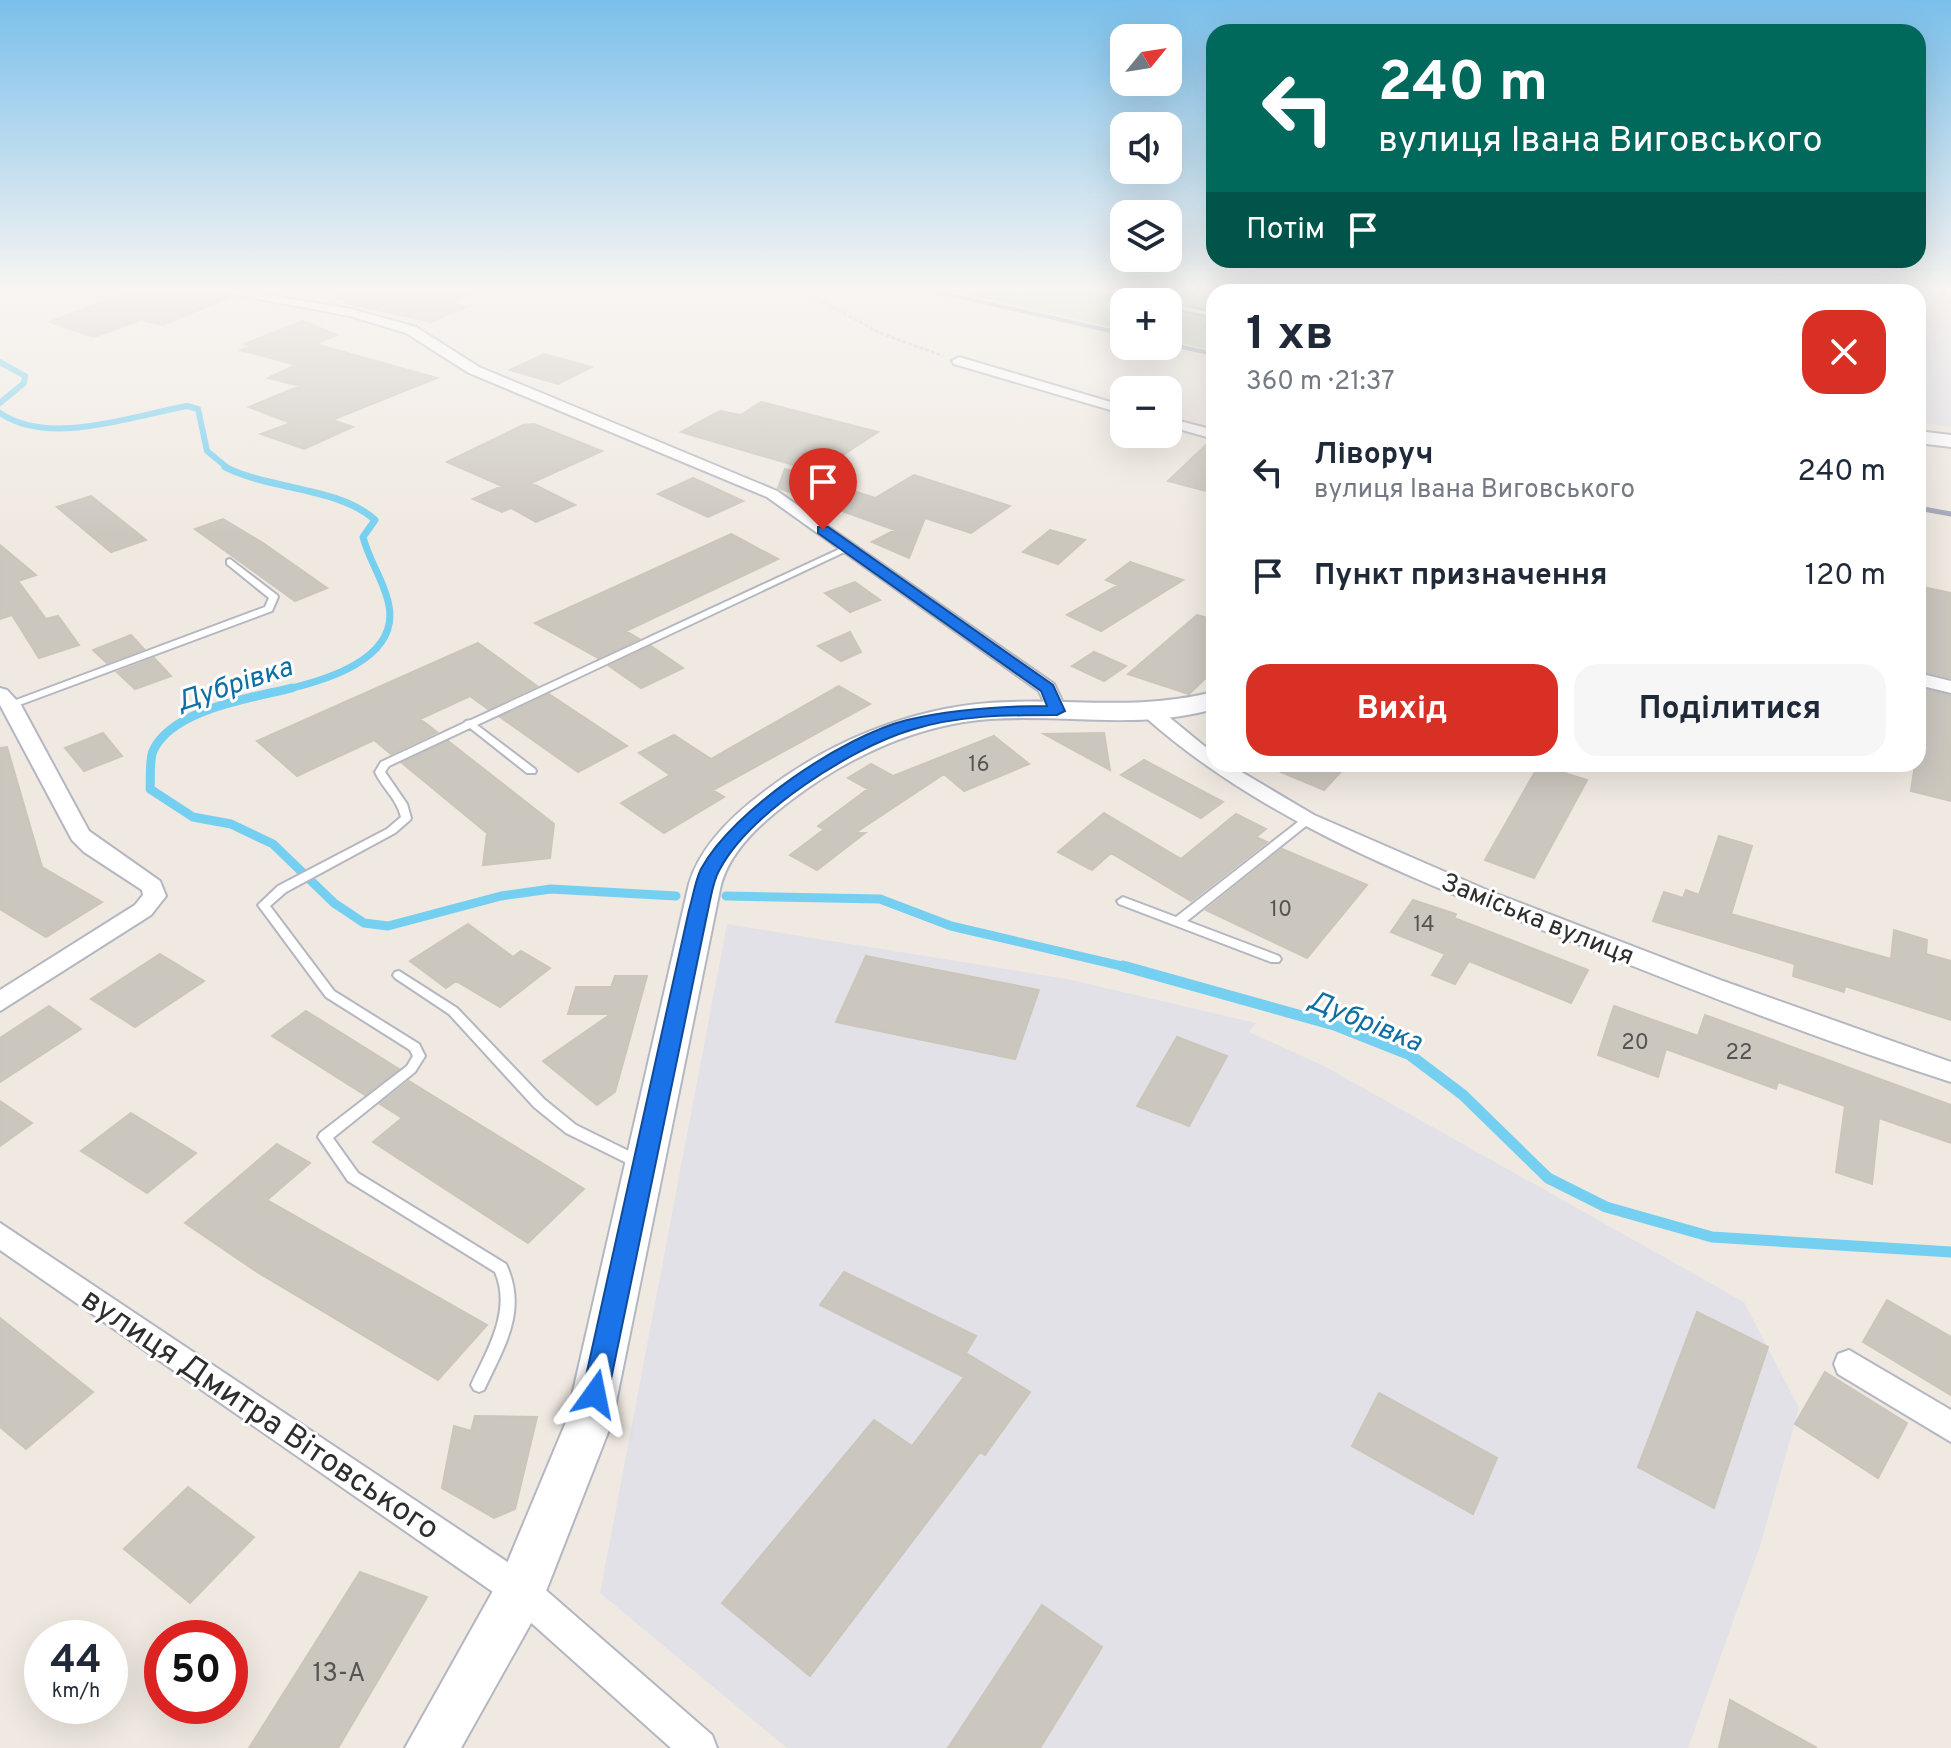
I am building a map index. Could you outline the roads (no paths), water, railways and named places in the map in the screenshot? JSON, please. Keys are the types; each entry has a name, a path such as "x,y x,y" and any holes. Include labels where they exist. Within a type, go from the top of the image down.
{"main road":[{"path":"1926,438 1951,441"},
{"path":"432,1748 521,1591 589,1422 702,897 709,871 728,843 763,808 806,777 880,736 908,725 973,713 1151,712 1183,709 1206,702"}],"street":[{"path":"478,372 772,494 1047,688 1057,711"},
{"path":"995,372 1110,406"},
{"path":"1182,426 1206,433"},
{"path":"1926,681 1951,687"},
{"path":"0,1002 143,910 155,896 152,886 92,847 80,835 5,700"},
{"name":"Заміська вулиця","path":"1151,712 1206,760"},
{"name":"Заміська вулиця","path":"1225,772 1307,820 1557,928 1951,1072"},
{"name":"вулиця Дмитра Вітовського","path":"0,1235 521,1591 699,1748"},
{"path":"1849,1364 1951,1427"}],"lane":[{"path":"479,1385 511,1305 510,1284 501,1268 353,1177 325,1137 411,1069 419,1056 415,1047 330,994 264,905 282,889 391,831 406,818 405,805 382,779 380,772 385,764 849,548"},
{"path":"5,700 269,609 274,597 230,562"},
{"path":"469,723 531,771"},
{"path":"1179,921 1307,820"},
{"path":"1123,901 1275,959"},
{"path":"399,975 453,1011 539,1103 571,1129 644,1165"}],"waterway":[{"name":"Дубрівка","path":"0,403 24,383 25,376 17,372"},
{"name":"Дубрівка","path":"0,413 20,423 42,428 66,428 117,422 187,406 198,409 207,451 228,469"},
{"name":"Дубрівка","path":"228,469 343,501 375,520 363,537 389,606 389,625 382,641 355,665 318,681 289,689"},
{"name":"Дубрівка","path":"284,690 289,689"},
{"name":"Дубрівка","path":"289,689 235,701 177,725 153,751 150,789 193,817 231,824 273,844 334,903 364,923 388,926 501,896 551,889 676,896"},
{"name":"Дубрівка","path":"726,896 880,899 951,926 1130,968"},
{"name":"Дубрівка","path":"1123,966 1334,1025 1410,1055 1463,1095 1548,1178 1606,1207 1712,1237 1951,1252"}],"railway":[{"path":"1926,509 1951,514"}]}
